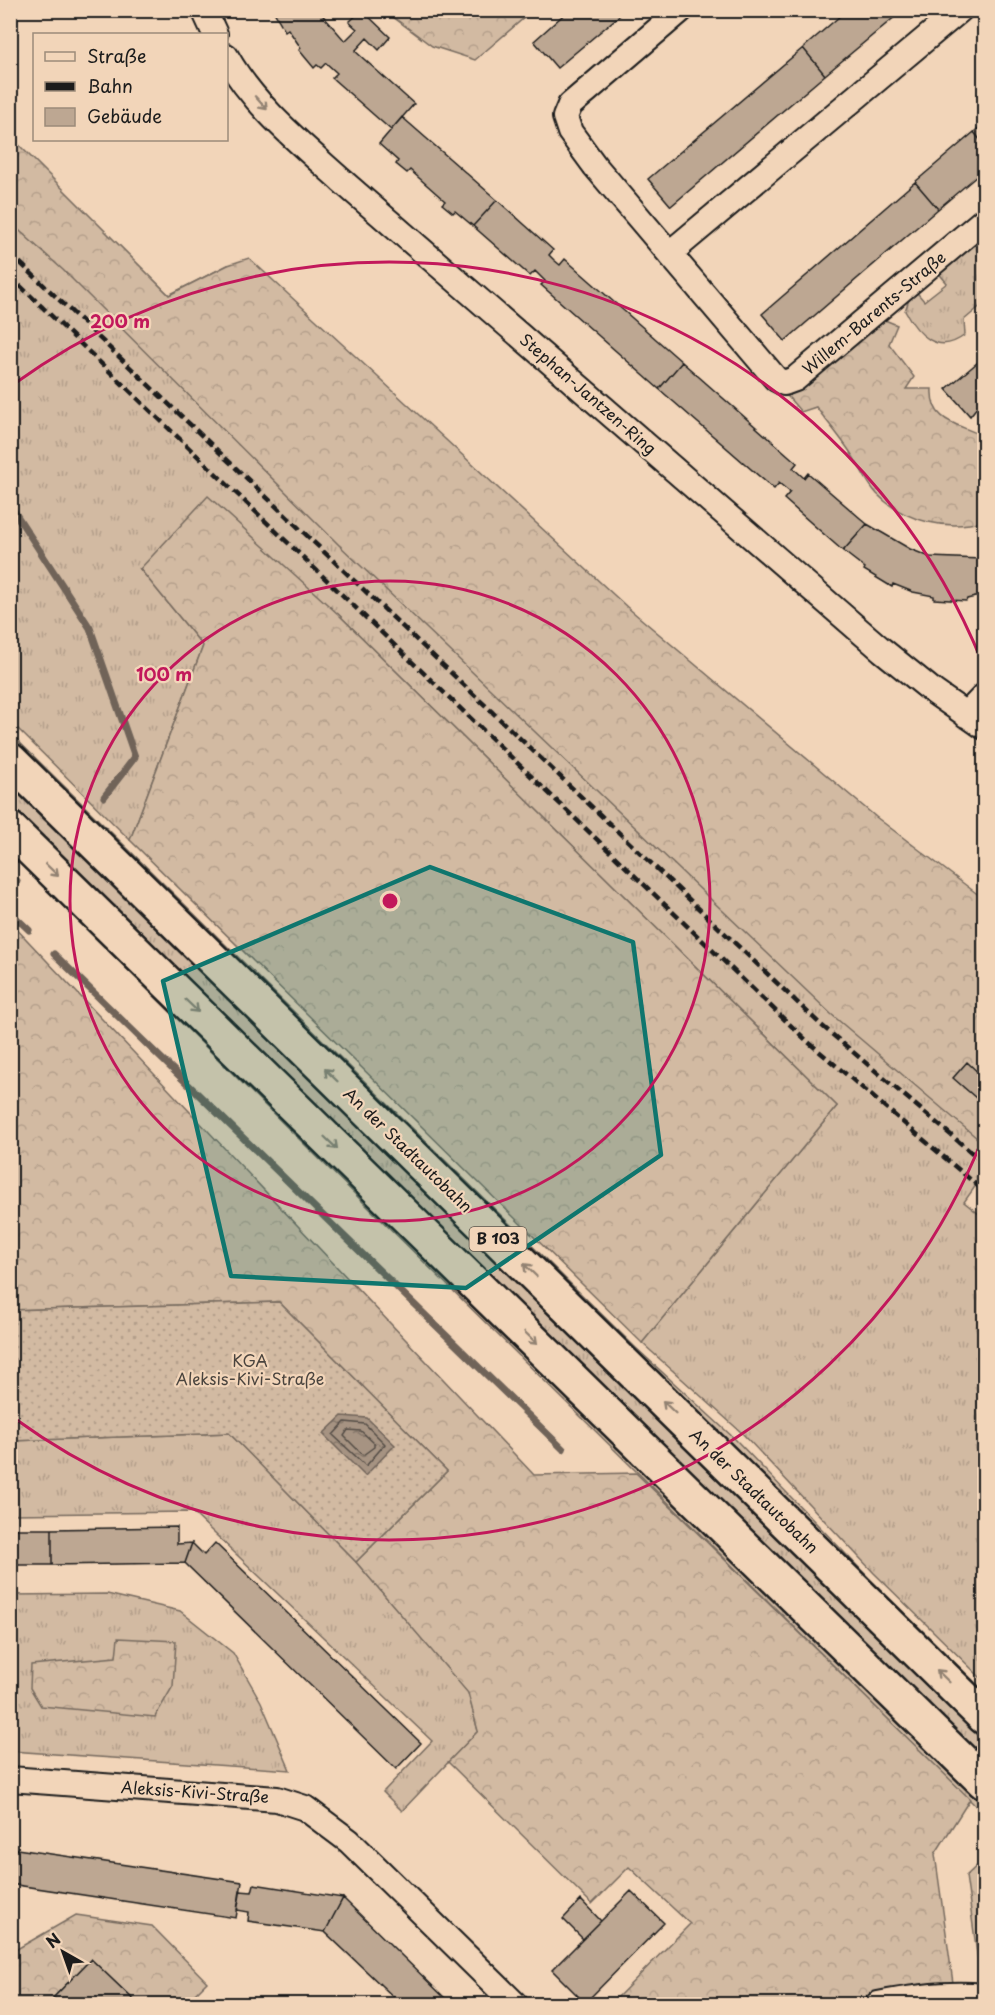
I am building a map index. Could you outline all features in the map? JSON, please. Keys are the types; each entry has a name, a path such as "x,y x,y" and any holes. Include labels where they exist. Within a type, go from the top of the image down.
{"highway":[{"name":"An der Stadtautobahn","path":"10,760 984,1717"},
{"name":"B 103","path":"10,829 984,1782"}],"street":[{"path":"204,10 215,33"},
{"name":"Willem-Barents-Straße","path":"681,10 570,105 565,117 570,132 596,166 776,380 784,383 795,379 984,220"},
{"path":"670,252 960,10"},
{"name":"Stephan-Jantzen-Ring","path":"228,59 245,85 327,167 846,620 934,692 975,721 984,696"},
{"name":"Aleksis-Kivi-Straße","path":"10,1779 277,1799 305,1808 349,1841 515,2004"},
{"path":"878,2004 909,1998 945,1995 984,1996"}],"highlighted area":[{"path":"430,867 633,942 661,1155 466,1288 231,1276 163,981"}],"green space":[{"path":"385,11 532,11 475,60 432,46"},
{"path":"10,137 169,295 228,265 984,934 984,1174 964,1202 984,1218 984,1681 874,1573 742,1433 642,1343 837,1106 338,614 140,569 203,646 130,840 11,722"},
{"path":"11,137 169,295 228,265 249,258 627,607 876,817 984,899 984,1144 831,1014 339,545 63,270 11,223"},
{"path":"984,229 984,303 964,320 965,335 946,343 930,340 916,328 905,311 913,288 924,301 947,283 936,270"},
{"path":"880,318 897,325 889,344 914,377 906,389 932,389 933,401 942,416 984,437 984,521 956,525 927,522 888,504 873,490 848,449 816,407 801,412 784,392"},
{"path":"208,496 338,614 837,1106 642,1343 130,840 203,646 140,569"},
{"path":"10,733 636,1348 736,1440 869,1578 984,1691 984,1700 11,745"},
{"path":"10,786 984,1742 984,1760 11,804"},
{"path":"10,846 935,1752 984,1802 984,1814 11,855"},
{"path":"10,922 534,1475 636,1473 970,1799 935,1854 953,1983 871,1998 851,2004 611,2004 690,1924 629,1867 592,1904 448,1762 478,1731 468,1693 356,1562 447,1471 279,1302 11,1310"},
{"name":"KGA Aleksis-Kivi-Straße","path":"279,1302 447,1471 356,1562 229,1433 11,1441 10,1310"},
{"path":"229,1433 356,1562 468,1692 478,1731 402,1811 383,1792 432,1741 192,1512 11,1514 10,1441"},
{"path":"107,1594 180,1611 233,1653 261,1702 290,1770 11,1751 10,1595"},
{"path":"118,1638 176,1641 173,1686 155,1717 41,1706 30,1688 31,1665 116,1657"},
{"path":"984,1859 984,1983 981,1982 966,1876"},
{"path":"76,1915 152,1926 207,1982 185,2004 138,2004 91,1959 53,1998 59,2004 11,2004 10,1953"}],"water":[{"path":"342,1416 367,1418 395,1445 365,1476 323,1434"}],"building":[{"path":"273,10 318,10 345,41 357,29 349,22 362,10 390,37 379,50 367,38 355,51 414,104 391,130 332,78 337,73 326,63 321,68 317,65 314,68 299,50 301,48 288,29 285,31"},
{"path":"569,10 626,10 557,68 534,41"},
{"path":"847,10 903,10 825,75 803,48"},
{"path":"803,48 825,75 671,206 648,179"},
{"path":"402,117 497,200 473,226 455,211 453,213 442,204 445,201 410,170 407,173 396,164 398,161 379,144"},
{"path":"984,123 984,145 974,132"},
{"path":"974,132 984,145 984,170 938,209 915,182"},
{"path":"915,182 938,209 785,341 762,314"},
{"path":"497,200 553,250 549,255 554,260 560,265 565,259 682,362 659,389 541,285 545,281 535,271 530,276 473,226"},
{"path":"984,357 984,404 981,402 970,416 946,389"},
{"path":"682,362 797,463 793,468 804,478 808,473 867,524 843,551 784,499 790,492 779,483 774,489 659,389"},
{"path":"867,524 910,549 930,557 981,559 984,595 966,601 934,599 934,596 913,592 893,584 892,587 864,570 865,568 843,551"},
{"path":"967,1062 984,1078 984,1089 976,1098 953,1078"},
{"path":"177,1527 177,1544 192,1543 185,1563 52,1565 52,1529"},
{"path":"10,1529 52,1529 52,1565 10,1565"},
{"path":"192,1543 204,1555 215,1543 421,1743 396,1769 185,1563"},
{"path":"10,1848 242,1882 236,1918 10,1884"},
{"path":"254,1884 343,1898 325,1932 248,1921 249,1912 237,1910 240,1891 252,1892"},
{"path":"631,1891 664,1923 585,2003 552,1970"},
{"path":"343,1898 451,2004 401,2004 325,1932"},
{"path":"581,1900 601,1921 583,1939 563,1919"},
{"path":"91,1959 138,2004 59,2004 53,1998"}],"waterway":[{"path":"10,505 90,628 135,757 104,797"},
{"path":"10,889 17,881"},
{"path":"10,912 29,930"},
{"path":"54,954 563,1449"}],"railway":[{"path":"10,253 820,1024 984,1163"},
{"path":"10,276 807,1041 984,1191"}]}
